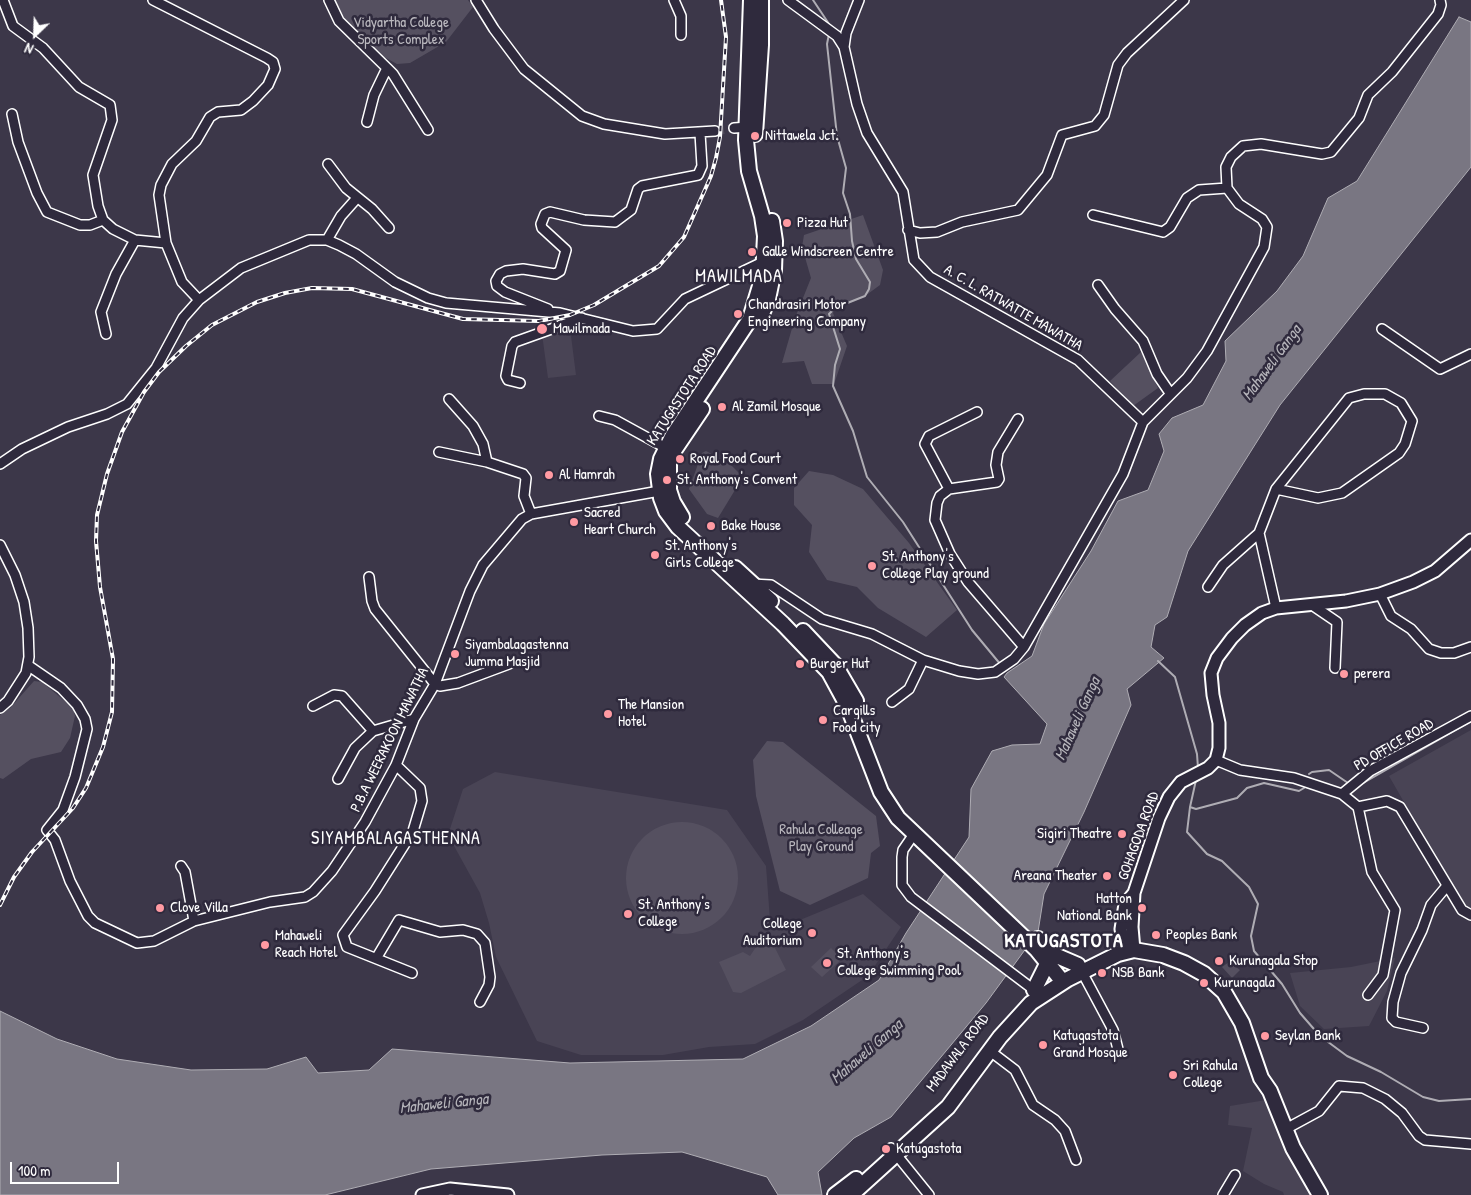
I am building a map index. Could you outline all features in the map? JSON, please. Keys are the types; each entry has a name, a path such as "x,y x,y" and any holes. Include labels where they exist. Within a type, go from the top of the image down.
{"highway":[{"name":"KATUGASTOTA ROAD","path":"664,490 668,467 675,449 745,346 764,310 771,289 771,215 745,127 751,0"},
{"name":"KATUGASTOTA ROAD","path":"745,127 761,45 761,0"},
{"name":"KATUGASTOTA ROAD","path":"770,260 750,320 666,448 658,468 664,490 684,519 747,585 828,656 842,674 855,700 892,795 922,837 1052,959"},
{"path":"1052,959 1063,977 1129,947 1178,960 1204,974 1219,987 1237,1014 1261,1078 1270,1091 1284,1130 1300,1162 1320,1195"},
{"path":"1052,959 1080,968"},
{"path":"1034,990 1052,959"},
{"name":"MADAWALA ROAD","path":"894,1152 945,1099 1001,1023 1034,990 1063,977"},
{"name":"MADAWALA ROAD","path":"848,1194 948,1107 1021,1013 1063,977"}],"main road":[{"path":"1212,764 1220,732 1211,681 1213,665 1245,625 1262,613 1276,608 1312,605 1380,594 1434,571 1471,540"},
{"name":"GOHAGODA ROAD","path":"1129,947 1121,928 1125,904 1134,893 1153,834 1168,797 1176,785 1212,764"},
{"path":"422,1195 450,1189 508,1195"}],"street":[{"path":"3,0 13,26 43,48 80,86 110,105 112,120 93,175 98,206 103,220 113,229 135,240 166,244"},
{"path":"153,0 268,58 273,62 275,69 268,85 253,102 241,110 218,112 210,117 196,141 172,164 161,185 159,195 166,244 182,282 199,300"},
{"path":"329,0 339,21 393,74 428,130"},
{"path":"476,0 494,29 524,69 582,116 604,124 665,134 714,131"},
{"path":"674,0 681,16 681,35"},
{"name":"A. C. L. RATWATTE MAWATHA","path":"788,0 837,36 844,47 857,104 867,133 903,192 914,260 930,277 1078,360 1143,422"},
{"path":"844,47 846,33 859,0"},
{"path":"908,230 920,233 936,232 962,222 1018,210 1047,175 1062,135 1095,126 1104,115 1118,65 1126,53 1184,0"},
{"path":"747,585 771,585 822,619 872,634 923,660 960,671 978,674 995,672 1010,663 1024,647 1123,474 1143,422 1187,378 1207,351 1264,247 1267,227 1262,219 1238,204 1227,188 1226,167 1231,157 1243,146 1261,144 1322,154 1331,152 1359,118 1368,94 1392,72 1438,14 1441,5 1440,0"},
{"path":"368,122 374,95 387,68"},
{"path":"12,114 18,142 37,193 47,212 80,225 90,225 103,220"},
{"path":"560,314 505,292 497,286 496,281 500,274 506,271 523,269 555,274 560,271 566,250 542,228 541,224 545,214 550,212 584,220 615,222 631,210 638,189 642,186 698,176 702,166 700,133"},
{"path":"328,164 346,188 372,209 389,228"},
{"path":"1093,215 1163,232 1170,227 1186,198 1199,190 1227,188"},
{"path":"327,240 341,216 357,198"},
{"path":"106,334 101,312 116,274 135,240"},
{"path":"0,464 22,449 61,430 107,414 127,404 156,368 183,318 199,300 241,268 309,240 327,240 356,254 395,282 428,298 446,304 560,314 633,331 657,329 685,299 770,260"},
{"path":"1098,285 1115,309 1143,341 1157,374 1170,393"},
{"path":"520,383 508,380 506,376 512,346 515,342 582,318"},
{"path":"1382,329 1440,370 1471,354"},
{"path":"1208,587 1223,565 1259,533 1276,488 1349,398 1364,394 1385,394 1401,403 1412,421 1405,444 1399,454 1342,493 1318,498 1276,488"},
{"path":"449,399 472,426 483,444 486,462"},
{"path":"948,489 925,444 929,436 977,412"},
{"path":"599,416 614,420 666,448"},
{"path":"1018,419 998,452 996,465 999,479 997,482 948,489 940,496 937,503 935,520 939,533 950,554 968,582 1024,647"},
{"path":"438,452 486,462 523,474 526,478 524,496 531,514 664,490"},
{"name":"P.B.A WEERAKOON MAWATHA","path":"29,666 61,688 77,705 85,719 87,729 75,777 63,810 47,830 55,840 70,881 88,916 95,922 116,934 137,942 147,943 194,922 270,902 306,897 332,871 365,822 396,765 414,719 435,684 470,591 483,565 522,519 531,514"},
{"path":"1259,533 1276,608"},
{"path":"0,545 16,575 24,602 28,628 29,666 8,701 0,708"},
{"path":"369,577 375,610 435,684 440,686 458,683 510,664"},
{"path":"1380,594 1391,616 1412,629 1429,649 1442,653 1471,647"},
{"path":"1312,605 1336,622 1336,668"},
{"path":"892,702 909,689 923,660"},
{"path":"313,706 334,695 342,696 373,731"},
{"name":"PD OFFICE ROAD","path":"1342,794 1370,771 1471,716"},
{"path":"338,779 355,748 373,731 414,719"},
{"path":"1212,764 1240,770 1274,773 1294,778 1342,794 1358,807 1372,872 1396,910 1383,975 1368,995"},
{"path":"396,765 420,788 422,801 413,831 343,936 346,947 377,957 412,972"},
{"path":"1358,807 1387,800 1400,807 1446,887 1462,910 1471,915"},
{"path":"922,837 904,850 902,857 902,885 911,897 1034,990"},
{"path":"181,866 185,872 194,922"},
{"path":"1422,1028 1396,1022 1392,1018 1393,1002 1401,973 1431,905 1446,887"},
{"path":"377,957 399,920 440,932 463,930 477,934 484,943 490,977 489,985 480,1002"},
{"path":"1080,968 1113,1030 1119,1053"},
{"path":"990,1051 1015,1070 1033,1105 1055,1120 1065,1131 1076,1160"},
{"path":"1284,1130 1319,1111 1339,1086 1363,1088 1385,1099 1402,1113 1419,1136 1425,1140 1471,1144"},
{"path":"894,1152 929,1195"},
{"path":"1223,1195 1235,1176"}],"shaded area":[{"path":"570,328 576,375 548,378 542,334"},
{"path":"1471,730 1471,911 1466,910 1389,776"},
{"name":"St. Anthony's College","path":"495,772 727,810 766,866 770,920 783,927 863,894 901,927 868,976 803,1020 755,1044 709,1047 663,1055 581,1055 537,1041 496,957 480,893 448,835 463,789"},
{"path":"1395,958 1387,991 1369,1026 1324,1029 1300,1006 1290,973 1351,967"},
{"path":"1266,1100 1311,1191 1315,1195 1284,1195 1283,1192 1264,1184 1243,1171 1252,1128 1228,1125 1230,1106"}],"green space":[{"name":"Vidyartha College Sports Complex","path":"332,0 468,0 473,7 446,42 410,63 397,64 373,51 337,13"},
{"path":"863,215 883,270 880,285 865,296 835,308 833,313 847,346 834,384 812,384 804,361 782,363 795,318 811,278 802,247 804,235"},
{"path":"1141,352 1158,388 1133,406 1110,381"},
{"path":"706,451 729,463 741,475 735,490 718,518 707,514 689,489 702,453"},
{"name":"St. Anthony's College Play ground","path":"809,471 833,475 863,489 909,543 957,610 926,637 878,608 857,587 827,580 809,552 812,525 794,505 794,488"},
{"path":"34,681 42,682 73,708 75,716 70,738 61,752 31,759 3,779 0,778 0,715 10,708"},
{"name":"Rahula Colleage Play Ground","path":"767,741 783,742 876,816 880,846 871,853 868,878 810,905 780,891 756,796 753,760"},
{"path":"682,822 703,826 722,838 734,857 738,878 734,899 722,918 703,930 682,934 661,930 642,918 630,899 626,878 630,857 642,838 661,826"},
{"path":"770,938 786,970 741,993 733,992 719,962 743,952 750,956 760,941"},
{"name":"St. Anthony's College Swimming Pool","path":"831,948 842,959 822,977 811,967"},
{"path":"1229,962 1240,970 1232,978 1222,967"}],"water":[{"name":"Mahaweli Ganga","path":"1459,17 1471,22 1471,167 1280,405 1188,551 1167,617 1155,625 1151,647 1164,658 1127,689 1131,705 1084,812 1044,894 1038,932 986,1003 891,1117 854,1138 818,1172 822,1195 778,1195 767,1177 682,1152 602,1155 431,1169 325,1195 0,1195 0,1011 57,1039 117,1059 191,1070 267,1069 306,1057 318,1073 369,1070 392,1049 570,1063 743,1059 811,1026 879,980 906,933 969,837 971,789 992,751 1012,745 1040,744 1047,724 1004,677 1032,656 1044,624 1091,551 1118,501 1148,490 1164,451 1159,434 1172,418 1203,405 1226,361 1225,341 1277,291 1303,256 1328,198 1357,181"}],"waterway":[{"path":"813,0 831,27"},
{"path":"829,34 827,44 837,136 846,168 843,193 850,214 852,241 856,259 870,282 865,296 835,308 829,314 840,349 835,365 833,386 853,431 867,477 903,522 972,630 1001,665"},
{"path":"1158,661 1175,677 1197,754 1198,768"},
{"path":"1358,786 1471,721"},
{"path":"1309,774 1329,770 1348,783"},
{"path":"1196,780 1190,807 1196,809 1237,798 1247,788 1264,783 1299,791 1304,788"},
{"path":"1190,807 1187,832 1207,854 1222,861 1249,887 1258,904 1251,936 1254,951 1282,984 1300,1013 1320,1036 1347,1056 1381,1072 1423,1097 1439,1101 1471,1099"}],"tunnel":[{"path":"715,131 734,128"}],"railway":[{"path":"0,905 14,877 32,852 73,808 86,788 103,747 112,712 113,659 100,587 96,541 97,515 107,474 122,432 144,392 159,372 186,346 212,325 257,302 285,293 312,288 352,289 463,319 539,321 570,315 594,305 659,266 684,237 711,176 716,158 720,137 726,37 721,0"}],"place":[{"name":"Nittawela Jct.","path":"755,136"},
{"name":"Pizza Hut","path":"787,223"},
{"name":"Galle Windscreen Centre","path":"752,252"},
{"name":"Chandrasiri Motor Engineering Company","path":"738,314"},
{"name":"Mawilmada","path":"542,329"},
{"name":"Al Zamil Mosque","path":"722,407"},
{"name":"Royal Food Court","path":"680,459"},
{"name":"Al Hamrah","path":"549,475"},
{"name":"St. Anthony's Convent","path":"667,480"},
{"name":"Sacred Heart Church","path":"574,522"},
{"name":"Bake House","path":"711,526"},
{"name":"St. Anthony's Girls College","path":"655,555"},
{"name":"St. Anthony's College Play ground","path":"872,566"},
{"name":"Siyambalagastenna Jumma Masjid","path":"455,654"},
{"name":"Burger Hut","path":"800,664"},
{"name":"perera","path":"1344,674"},
{"name":"The Mansion Hotel","path":"608,714"},
{"name":"Cargills Food city","path":"823,720"},
{"name":"Sigiri Theatre","path":"1122,834"},
{"name":"Areana Theater","path":"1107,876"},
{"name":"Clove Villa","path":"160,908"},
{"name":"Hatton National Bank","path":"1142,908"},
{"name":"St. Anthony's College","path":"628,914"},
{"name":"College Auditorium","path":"812,933"},
{"name":"Peoples Bank","path":"1156,935"},
{"name":"Mahaweli Reach Hotel","path":"265,945"},
{"name":"Kurunagala Stop","path":"1219,961"},
{"name":"St. Anthony's College Swimming Pool","path":"827,963"},
{"name":"NSB Bank","path":"1102,973"},
{"name":"Kurunagala","path":"1204,983"},
{"name":"Seylan Bank","path":"1265,1036"},
{"name":"Katugastota Grand Mosque","path":"1043,1045"},
{"name":"Sri Rahula College","path":"1173,1075"},
{"name":"Katugastota","path":"886,1149"}],"district":[{"name":"MAWILMADA","path":"739,277"},
{"name":"SIYAMBALAGASTHENNA","path":"396,839"},
{"name":"KATUGASTOTA","path":"1064,942"}]}
